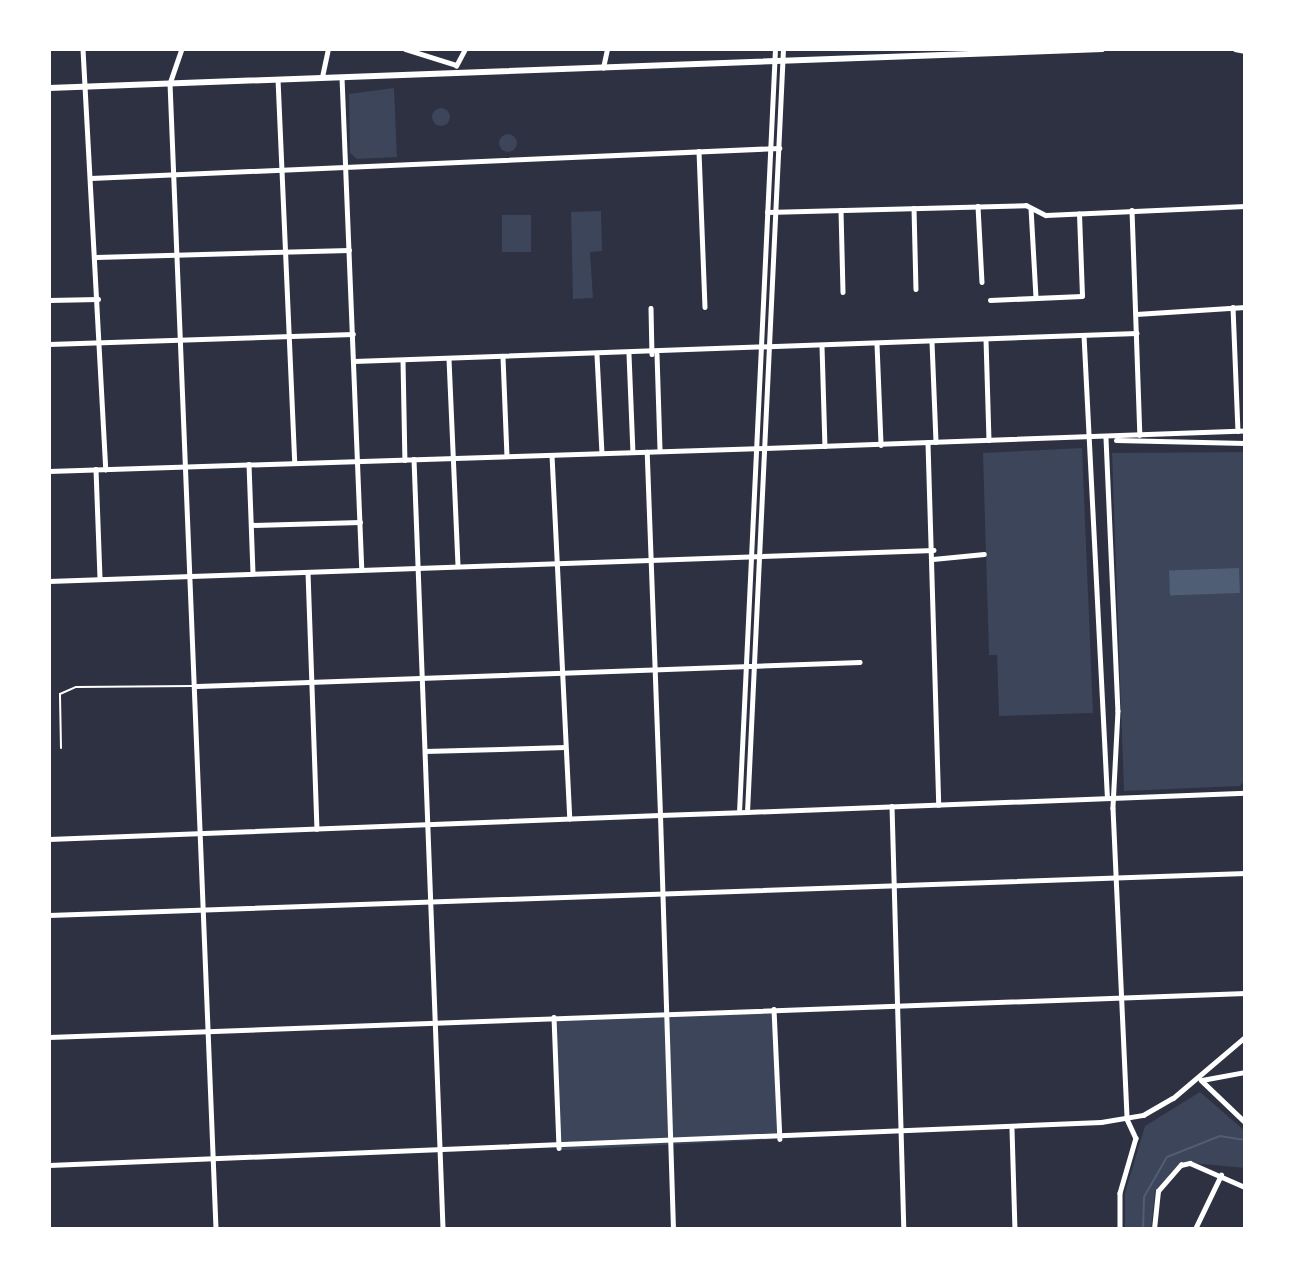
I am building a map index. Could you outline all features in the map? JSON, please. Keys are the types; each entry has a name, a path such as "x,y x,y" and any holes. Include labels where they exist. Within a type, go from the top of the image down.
{"main road":[{"path":"49,88 457,69 603,68 1101,49"}],"street":[{"path":"83,49 106,469"},
{"path":"182,49 170,83 184,467 193,575 216,1229"},
{"path":"322,77 328,49"},
{"path":"405,49 457,69 465,49"},
{"path":"603,68 607,49"},
{"path":"747,812 779,148 779,61 775,49"},
{"path":"738,812 770,148 779,61 783,49"},
{"path":"1235,49 1245,51"},
{"path":"342,76 362,570"},
{"path":"278,79 295,463"},
{"path":"91,178 779,148"},
{"path":"699,151 705,307"},
{"path":"767,212 978,206 1031,208 1079,214 1245,205"},
{"path":"978,206 982,282"},
{"path":"914,208 916,289"},
{"path":"1031,208 1036,298"},
{"path":"841,210 843,292"},
{"path":"1132,211 1140,435"},
{"path":"990,300 1082,296 1079,214"},
{"path":"96,257 349,250"},
{"path":"49,300 98,299"},
{"path":"49,471 1087,439 1241,431 1233,307"},
{"path":"1136,314 1245,307"},
{"path":"651,308 660,452"},
{"path":"354,361 654,354 1136,333"},
{"path":"49,344 353,334"},
{"path":"1084,335 1087,439 1107,797"},
{"path":"986,339 989,442"},
{"path":"932,342 936,443"},
{"path":"877,344 881,445"},
{"path":"822,346 825,446"},
{"path":"629,354 633,452"},
{"path":"597,355 602,453"},
{"path":"503,357 507,456"},
{"path":"449,359 458,566"},
{"path":"402,360 405,460"},
{"path":"1106,438 1245,443"},
{"path":"1106,438 1118,797 1116,878 1127,1119 1135,1147 1123,1175 1120,1229"},
{"path":"928,443 939,805"},
{"path":"647,452 657,670 673,1229"},
{"path":"552,455 570,819"},
{"path":"414,459 443,1229"},
{"path":"249,464 253,573"},
{"path":"96,469 100,579"},
{"path":"251,525 360,522"},
{"path":"49,580 933,550"},
{"path":"933,559 984,554"},
{"path":"308,572 317,829"},
{"path":"197,686 860,662"},
{"path":"425,751 565,747"},
{"path":"49,839 1245,793"},
{"path":"892,806 904,1229"},
{"path":"49,915 203,909 430,906 1245,873"},
{"path":"49,1037 1245,993"},
{"path":"774,1009 780,1139"},
{"path":"554,1017 559,1148"},
{"path":"49,1165 780,1139 1012,1129 1127,1119 1201,1080 1245,1037"},
{"path":"1201,1080 1245,1072"},
{"path":"1201,1080 1245,1122"},
{"path":"1012,1129 1014,1229"},
{"path":"1154,1229 1158,1191 1171,1172 1190,1163 1245,1187"},
{"path":"1195,1229 1222,1175"}],"lane":[{"path":"61,748 60,694 76,687 197,686"}],"shaded area":[{"path":"394,88 397,157 357,159 350,153 349,94"},
{"path":"441,108 447,111 450,117 447,123 441,126 435,123 432,117 435,111"},
{"path":"504,134 512,134 517,143 515,150 504,152 499,147 499,139"},
{"path":"601,211 602,251 590,252 593,298 573,299 571,212"},
{"path":"502,215 531,215 531,252 502,252"},
{"path":"1082,448 1093,713 999,716 997,655 989,655 983,453"},
{"path":"1245,452 1245,780 1240,786 1124,791 1112,453"},
{"path":"1239,568 1240,593 1170,595 1169,570"},
{"path":"774,1009 781,1139 561,1150 554,1021"},
{"path":"1200,1092 1245,1131 1245,1168 1181,1162 1155,1191 1151,1229 1125,1229 1125,1193 1145,1126"}],"waterway":[{"path":"1143,1229 1144,1197 1167,1157 1220,1136 1245,1140"}]}
